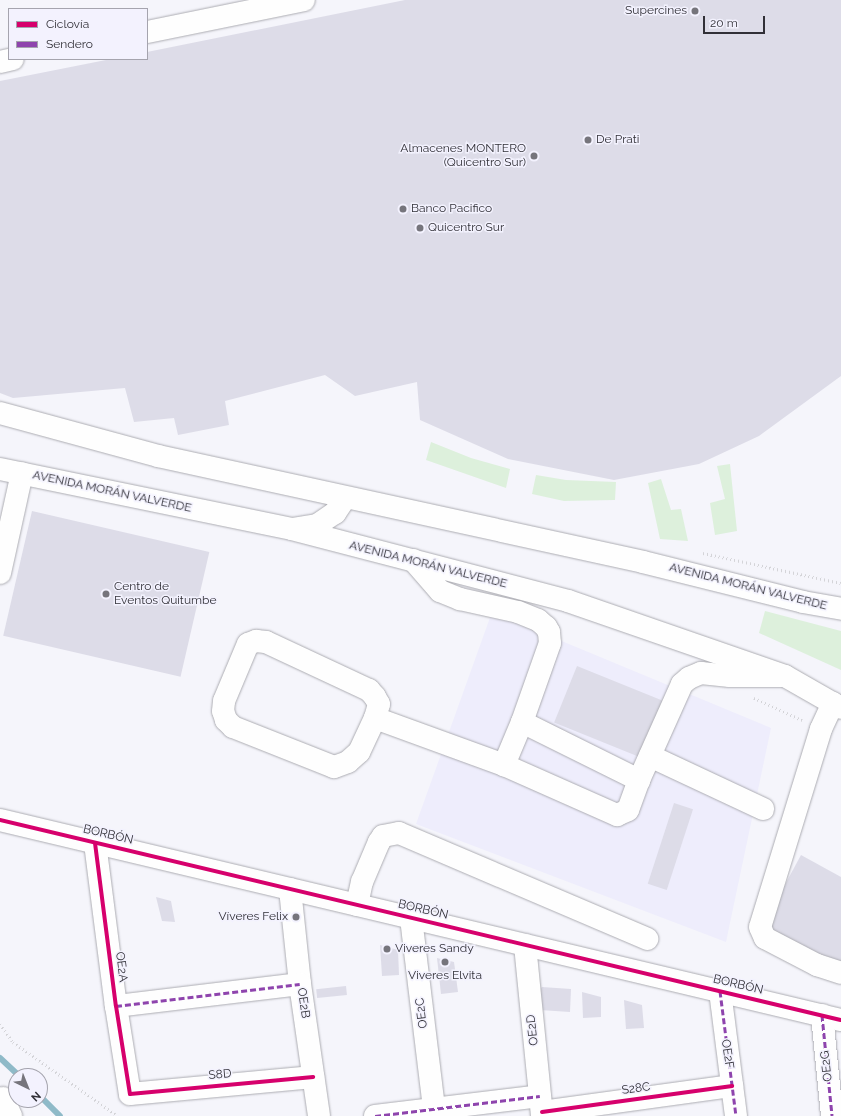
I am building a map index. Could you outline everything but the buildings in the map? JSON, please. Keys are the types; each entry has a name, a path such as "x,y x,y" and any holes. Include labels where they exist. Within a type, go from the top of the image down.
{"street":[{"path":"148,32 304,0"},
{"name":"AVENIDA MORÁN VALVERDE","path":"0,413 158,456 345,498 636,560 803,602 841,609"},
{"name":"AVENIDA MORÁN VALVERDE","path":"0,469 292,530 568,601 784,676 837,705"},
{"path":"0,573 22,473"},
{"path":"292,530 317,525 335,513 345,498"},
{"path":"413,560 440,591 460,599 518,612 538,620 549,632 550,643 522,722 504,765"},
{"path":"256,641 266,642 369,690 379,704 375,718 359,752 348,762 334,767 234,727 226,720 223,711 224,701 248,644 256,641"},
{"path":"375,718 504,765 617,815 628,810 639,780 682,684 689,678 701,673 730,676 784,676"},
{"path":"837,705 821,729 760,927 765,938 817,965 841,973"},
{"path":"522,722 639,780"},
{"path":"650,756 763,809"},
{"name":"BORBÓN","path":"0,820 831,1018"},
{"path":"356,905 362,882 378,842 383,836 399,833 647,939"},
{"name":"OE2A","path":"95,843 116,1006 130,1094"},
{"name":"OE2B","path":"290,889 300,984 318,1116"},
{"name":"OE2C","path":"411,918 434,1109"},
{"name":"OE2D","path":"525,945 541,1108"},
{"path":"116,1006 300,984"},
{"name":"OE2F","path":"720,991 736,1116"},
{"name":"OE2G","path":"831,1018 832,1116"},
{"name":"S8D","path":"130,1094 313,1077"},
{"name":"S28C","path":"375,1116 434,1109 541,1108 732,1086"}],"path":[{"path":"699,552 841,583"},
{"path":"0,1024 13,1042 118,1116"}],"shaded area":[{"path":"492,612 771,728 726,942 416,824"}],"green space":[{"path":"431,442 471,458 510,469 506,488 426,460"},
{"path":"730,464 737,531 715,535 710,503 725,499 717,466"},
{"path":"536,475 566,480 616,482 615,500 564,501 532,494"},
{"path":"661,479 671,510 681,509 688,541 660,539 648,483"},
{"path":"765,611 841,631 841,670 759,633"}],"waterway":[{"path":"0,1058 11,1068"},
{"path":"48,1104 60,1116"}],"marked path":[{"path":"116,1006 300,984"},
{"path":"720,991 736,1116"},
{"path":"822,1015 832,1116"},
{"path":"375,1116 540,1096"}],"cycle path":[{"path":"0,820 841,1020"},
{"path":"95,843 116,1006 130,1094 313,1077"},
{"path":"542,1112 732,1086"}],"place":[{"name":"Supercines","path":"695,11"},
{"name":"De Prati","path":"588,140"},
{"name":"Almacenes MONTERO (Quicentro Sur)","path":"534,156"},
{"name":"Banco Pacifico","path":"403,209"},
{"name":"Quicentro Sur","path":"420,228"},
{"name":"Centro de Eventos Quitumbe","path":"106,594"},
{"name":"Víveres Felix","path":"296,917"},
{"name":"Viveres Sandy","path":"387,949"},
{"name":"Viveres Elvita","path":"445,962"}]}
